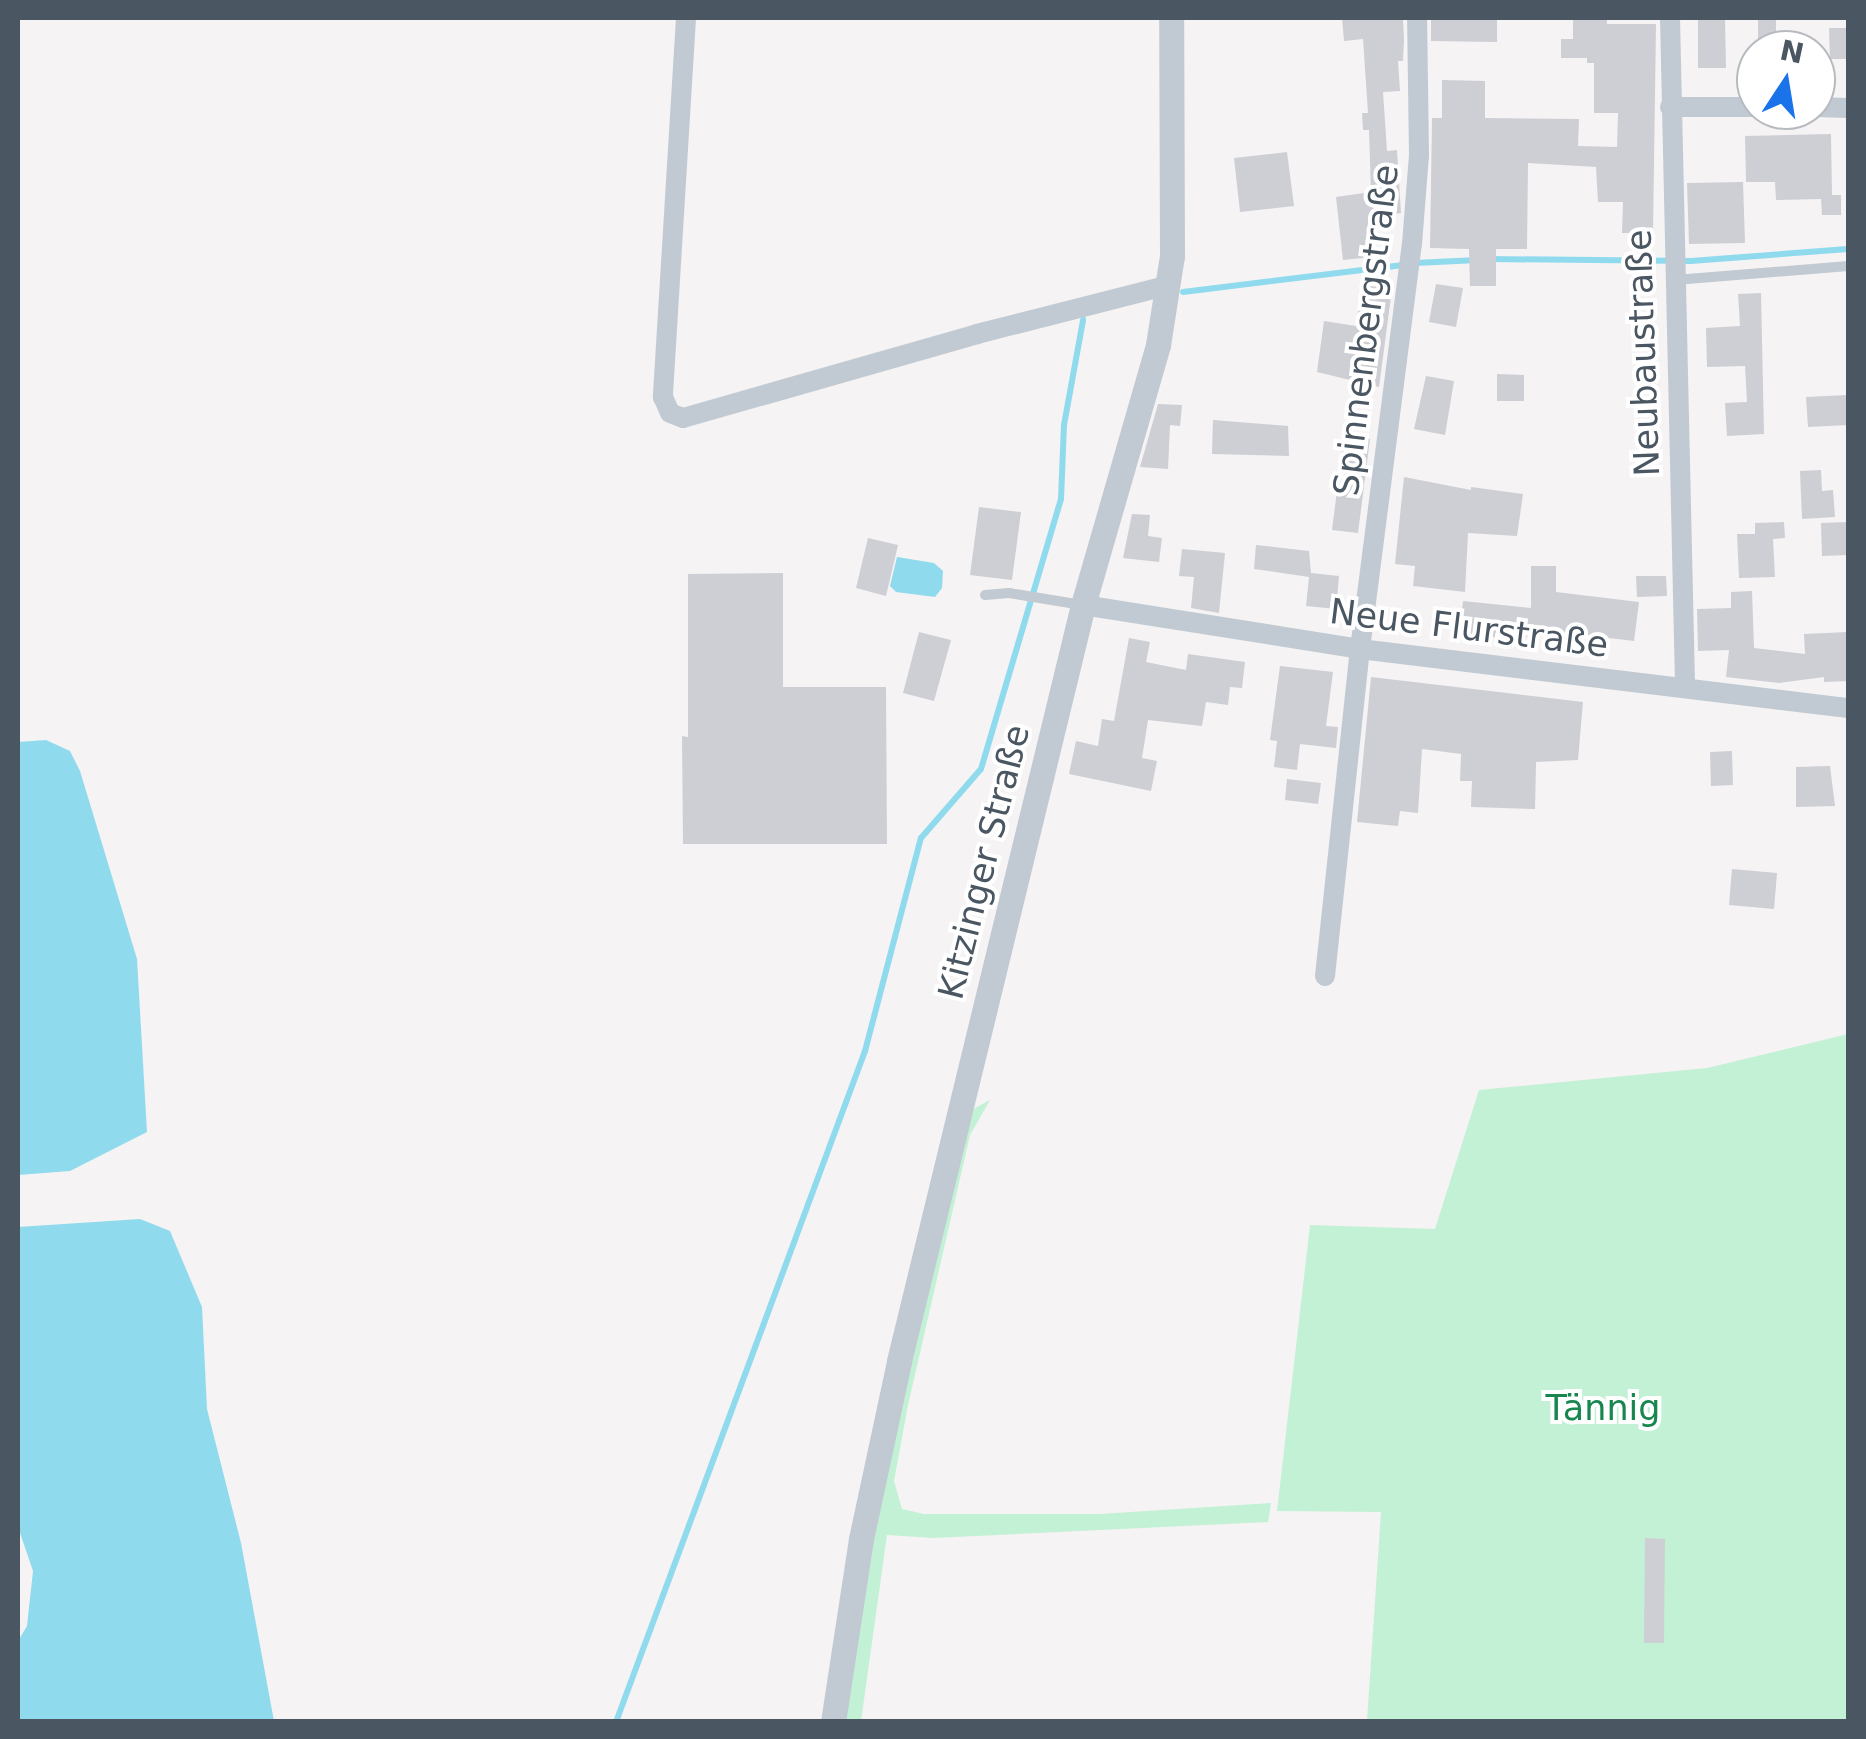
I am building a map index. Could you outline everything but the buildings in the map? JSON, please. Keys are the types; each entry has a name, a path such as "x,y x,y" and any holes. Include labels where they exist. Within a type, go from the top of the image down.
{"street":[{"path":"686,18 663,397 670,413 683,418 996,329 1169,285"},
{"name":"Kitzinger Straße","path":"833,1722 879,1448 1071,603 1158,344 1169,285 1171,18"},
{"name":"Spinnenbergstraße","path":"1325,976 1360,649 1412,244 1419,155 1417,18"},
{"name":"Neubaustraße","path":"1670,18 1685,686"},
{"path":"1670,107 1736,107"},
{"name":"Neue Flurstraße","path":"1071,603 1360,649 1848,708"}],"lane":[{"path":"1674,280 1848,266"},
{"path":"985,594 1009,593 1071,603"}],"green space":[{"name":"Tännig","path":"1848,1034 1848,1721 1367,1721 1381,1512 1277,1511 1310,1225 1435,1229 1479,1090 1707,1068"},
{"path":"990,1100 970,1135 908,1405 894,1481 902,1509 924,1514 1100,1514 1271,1503 1268,1522 934,1538 887,1535 861,1721 844,1722 884,1463 967,1121 975,1108"}],"water":[{"path":"897,557 934,563 943,571 942,588 935,597 896,592 890,586"},
{"path":"46,740 70,751 80,771 137,959 147,1132 70,1171 18,1175 18,742"},
{"path":"140,1219 170,1231 202,1307 207,1409 241,1543 274,1721 18,1721 18,1641 27,1626 33,1571 18,1527 18,1227"}],"waterway":[{"path":"1490,259 1691,261 1848,249"},
{"path":"1415,263 1478,260"},
{"path":"1183,292 1403,265"},
{"path":"616,1722 865,1051 921,838 981,769 1061,499 1064,425 1083,320"}]}
